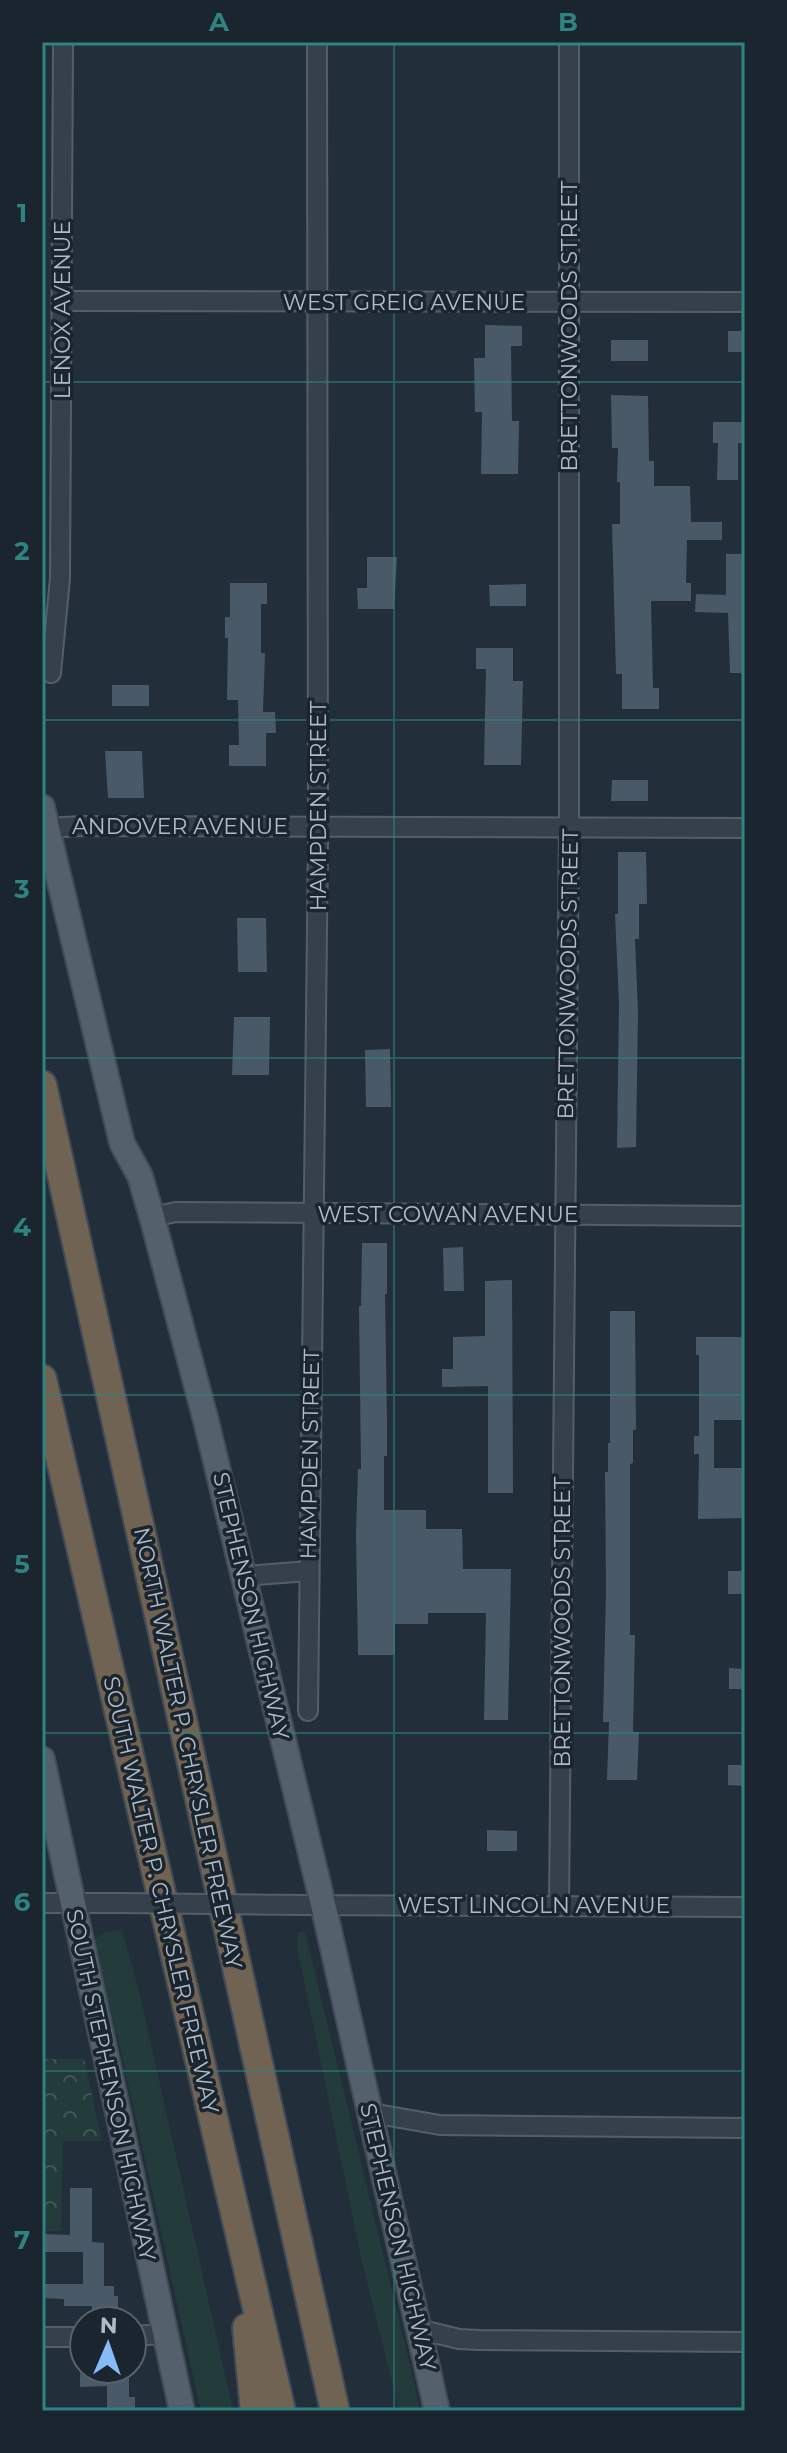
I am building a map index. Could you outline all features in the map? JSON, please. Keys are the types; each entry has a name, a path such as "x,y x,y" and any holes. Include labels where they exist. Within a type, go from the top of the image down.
{"highway":[{"name":"NORTH WALTER P. CHRYSLER FREEWAY","path":"42,1085 335,2411"},
{"name":"SOUTH WALTER P. CHRYSLER FREEWAY","path":"42,1379 281,2411"},
{"path":"236,2220 255,2411"}],"main road":[{"name":"STEPHENSON HIGHWAY","path":"44,817 122,1143 140,1176 152,1217 244,1576 312,1905 371,2113 437,2411"},
{"name":"SOUTH STEPHENSON HIGHWAY","path":"42,1759 182,2411"}],"street":[{"name":"LENOX AVENUE","path":"51,673 60,578 63,42"},
{"name":"HAMPDEN STREET","path":"308,1711 318,826 317,42"},
{"name":"BRETTONWOODS STREET","path":"559,1906 569,826 569,42"},
{"name":"WEST GREIG AVENUE","path":"63,301 745,302"},
{"name":"ANDOVER AVENUE","path":"44,817 318,826 745,828"},
{"name":"WEST COWAN AVENUE","path":"152,1217 176,1212 745,1216"},
{"name":"HAMPDEN STREET","path":"244,1576 309,1571"},
{"name":"WEST LINCOLN AVENUE","path":"42,1903 745,1907"},
{"path":"371,2113 440,2125 745,2128"},
{"path":"418,2329 459,2339 479,2340 745,2342"},
{"path":"148,2335 165,2334"},
{"path":"42,2337 68,2337"}],"green space":[{"path":"122,1930 140,1995 233,2411 201,2411 118,2038 90,1943 105,1932"},
{"path":"305,1931 420,2411 399,2411 362,2262 297,1946 298,1932"},
{"path":"42,2059 84,2059 102,2141 63,2141 61,2231 42,2231"}],"building":[{"path":"485,325 522,326 522,346 511,346 512,421 519,421 518,474 481,474 482,412 475,412 474,358 485,358"},
{"path":"728,331 745,331 745,352 728,352"},
{"path":"611,340 648,340 648,361 611,361"},
{"path":"611,395 648,396 649,461 654,461 654,486 690,486 691,522 722,522 722,540 687,540 686,583 691,583 691,601 651,601 653,688 659,688 659,709 622,709 622,674 616,674 612,524 620,524 620,482 617,482 618,448 612,448"},
{"path":"713,422 745,422 745,443 738,443 738,480 717,480 718,443 713,443"},
{"path":"726,554 745,554 745,673 730,673 728,613 695,612 696,594 726,595"},
{"path":"367,557 397,557 394,609 358,609 357,588 367,588"},
{"path":"230,583 267,583 267,604 261,604 261,653 265,653 263,712 275,712 276,733 266,733 266,766 229,766 229,745 239,745 238,700 227,700 228,638 225,638 225,617 230,617"},
{"path":"526,584 526,606 490,606 489,585"},
{"path":"476,648 513,648 513,681 523,681 521,765 484,765 486,669 476,669"},
{"path":"112,685 149,685 149,706 112,706"},
{"path":"105,751 142,751 144,798 108,798"},
{"path":"612,780 648,780 648,801 611,801"},
{"path":"618,852 646,852 647,904 639,904 639,939 635,939 638,1012 636,1147 617,1148 619,1004 615,914 618,914"},
{"path":"237,918 266,918 267,972 238,972"},
{"path":"234,1017 270,1017 269,1075 232,1075"},
{"path":"390,1049 391,1107 366,1107 365,1050"},
{"path":"362,1243 387,1243 384,1510 426,1510 426,1529 462,1529 463,1569 511,1569 508,1720 484,1720 486,1613 428,1613 428,1624 395,1624 395,1655 358,1655 356,1534 358,1469 361,1469 359,1306"},
{"path":"463,1247 464,1291 444,1291 443,1248"},
{"path":"512,1280 513,1493 488,1493 488,1386 442,1387 442,1369 453,1369 453,1337 485,1336 485,1281"},
{"path":"610,1311 635,1311 636,1430 633,1430 633,1463 630,1464 630,1635 635,1635 633,1732 639,1732 637,1780 607,1780 609,1722 603,1722"},
{"path":"696,1337 745,1337 745,1420 714,1420 714,1468 745,1468 745,1518 698,1519 699,1454 694,1454 694,1436 699,1436 699,1355 696,1355"},
{"path":"728,1571 745,1571 745,1594 728,1594"},
{"path":"729,1668 745,1669 745,1689 729,1689"},
{"path":"728,1765 745,1765 745,1786 728,1785"},
{"path":"487,1830 517,1831 517,1851 487,1851"},
{"path":"70,2188 92,2188 92,2242 104,2243 104,2286 114,2286 118,2305 64,2306 64,2299 42,2298 42,2284 83,2284 83,2252 42,2252 42,2234 70,2235"},
{"path":"129,2385 129,2397 135,2397 135,2411 107,2411 107,2386 80,2387"}]}
